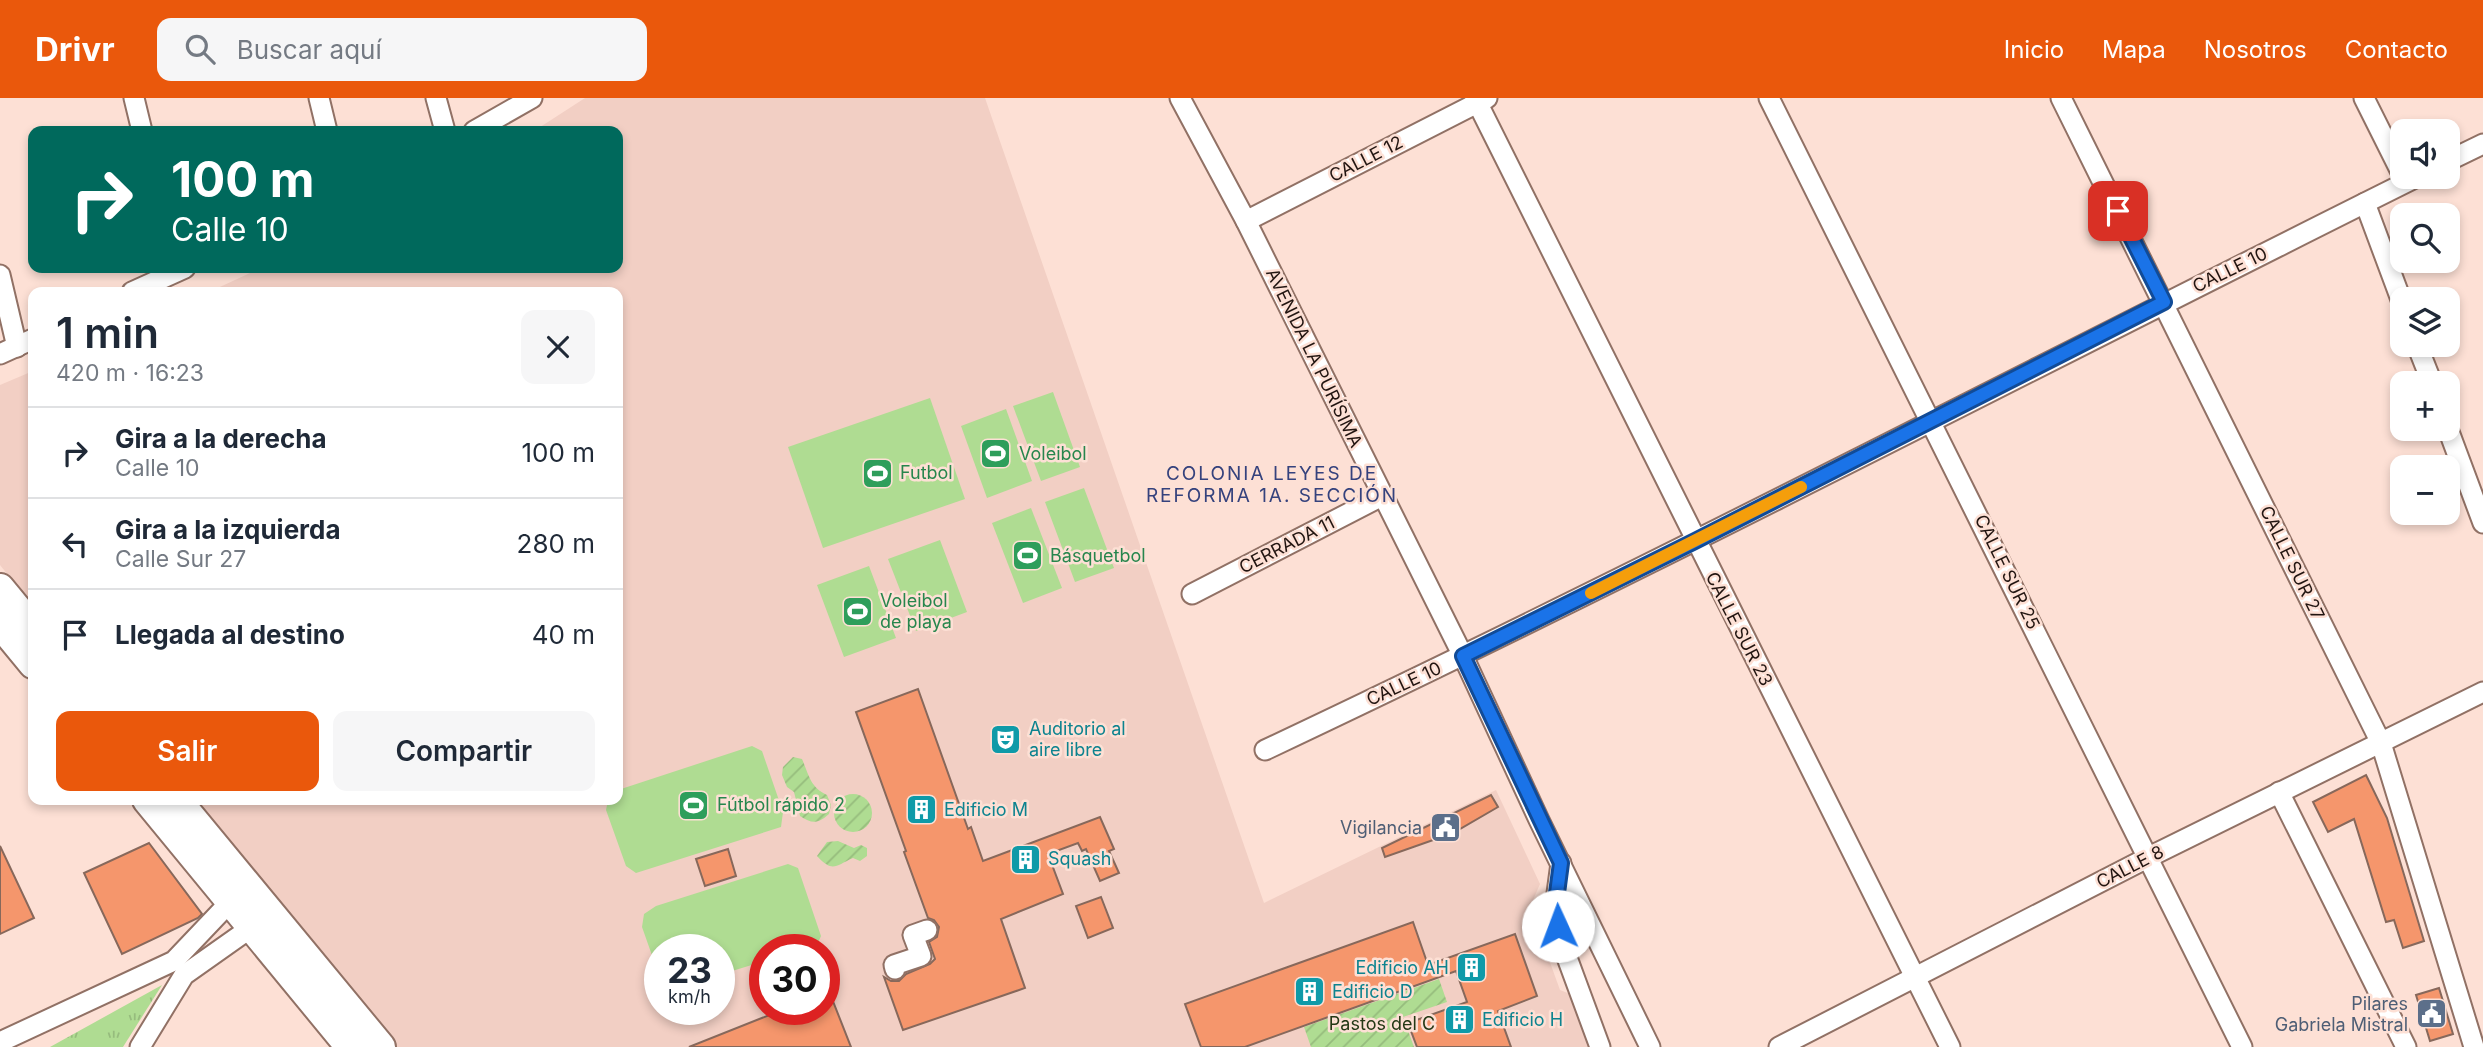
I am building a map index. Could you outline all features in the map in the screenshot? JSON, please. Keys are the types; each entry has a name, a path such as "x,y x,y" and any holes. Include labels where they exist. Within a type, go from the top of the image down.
{"main road":[{"path":"0,588 28,622"},
{"path":"0,624 28,658"},
{"path":"152,805 236,889"},
{"path":"180,805 236,889 258,916 381,1047"},
{"path":"258,916 350,1047"}],"street":[{"path":"134,98 141,126"},
{"path":"318,98 326,126"},
{"path":"436,98 444,126"},
{"path":"483,126 532,98"},
{"name":"AVENIDA LA PURÍSIMA","path":"1180,98 1246,221 1463,656 1650,1047"},
{"name":"CALLE SUR 25","path":"1769,98 2242,1047"},
{"name":"CALLE SUR 27","path":"2061,98 2381,743 2474,1047"},
{"path":"2364,98 2390,146"},
{"name":"CALLE 12","path":"1246,221 1480,100"},
{"name":"CALLE SUR 23","path":"1480,100 1695,541 1950,1047"},
{"path":"2460,155 2483,144"},
{"name":"CALLE 10","path":"1265,750 1695,541 2390,188"},
{"path":"2365,203 2396,287"},
{"path":"142,287 170,273"},
{"path":"0,275 17,347"},
{"path":"2452,441 2483,523"},
{"name":"CERRADA 11","path":"1192,594 1382,496"},
{"name":"CALLE 8","path":"1779,1047 2149,857 2483,692"},
{"path":"2279,792 2406,1047"},
{"path":"1561,863 1555,908 1562,944 1600,1047"},
{"path":"139,1047 179,968 236,889"},
{"path":"0,1042 23,1040 179,968 258,916"},
{"path":"895,970 894,965 921,956 913,935 927,930"}],"shaded area":[{"path":"585,98 985,98 1264,903 1496,790 1540,884 1530,907 1560,990 1575,996 1592,1047 395,1047 196,805 623,805 623,287 220,287 250,273 623,273 623,126 542,126"},
{"path":"28,373 28,600 0,565 0,385"}],"green space":[{"path":"1053,392 1080,467 1041,481 1013,406"},
{"name":"Futbol","path":"930,398 965,499 823,548 788,447"},
{"name":"Voleibol","path":"1006,409 1032,481 987,498 961,426"},
{"name":"Básquetbol","path":"1084,488 1114,568 1075,582 1045,502"},
{"name":"Básquetbol","path":"1031,508 1062,588 1023,603 992,523"},
{"name":"Voleibol de playa","path":"940,540 967,612 916,631 888,559"},
{"name":"Voleibol de playa","path":"869,566 896,638 844,657 817,585"},
{"name":"Fútbol rápido 2","path":"752,746 762,751 783,812 781,827 636,873 626,866 606,810 607,805 623,805 623,788"},
{"path":"793,757 802,759 813,784 827,795 831,805 829,814 822,820 812,822 800,816 794,792 787,787 782,775 783,767"},
{"path":"853,794 866,800 872,813 866,826 853,832 840,826 834,813 840,800"},
{"path":"838,841 854,848 861,845 867,848 867,856 860,861 853,858 838,865 827,865 817,856 827,842"},
{"path":"788,864 798,868 820,934 749,934 749,966 735,970 735,934 644,934 642,927 644,914 656,906"},
{"name":"Pastos del C","path":"1439,979 1447,1002 1403,1017 1414,1047 1311,1047 1304,1027"},
{"path":"162,985 123,1047 50,1047"}],"building":[{"path":"918,689 968,829 971,827 983,861 1100,817 1114,849 1109,851 1119,873 1100,881 1086,849 1082,851 1078,843 1048,854 1063,894 1001,919 1025,988 903,1030 884,977 899,981 906,974 930,964 935,959 929,942 937,937 939,927 934,920 928,918 856,712"},
{"path":"2366,775 2387,818 2424,941 2403,948 2394,920 2386,922 2354,819 2328,832 2313,802"},
{"path":"1491,795 1498,807 1453,833 1385,857 1382,848"},
{"path":"149,843 202,914 122,954 84,873"},
{"path":"0,846 34,918 0,934"},
{"path":"728,849 736,876 705,886 696,859"},
{"path":"1101,897 1113,928 1088,938 1076,906"},
{"name":"Edificio D","path":"1413,922 1428,965 1515,934 1537,996 1498,1011 1511,1047 1417,1047 1408,1023 1467,1002 1456,971 1245,1047 1201,1047 1185,1004"},
{"path":"2439,988 2453,1034 2430,1041 2416,995"},
{"path":"840,1019 851,1047 689,1047 749,1023 840,1025"}],"slow traffic":[{"path":"1591,593 1801,487"}],"place":[{"name":"Voleibol","path":"996,454"},
{"name":"Futbol","path":"877,473"},
{"name":"Básquetbol","path":"1027,556"},
{"name":"Voleibol de playa","path":"857,611"},
{"name":"Auditorio al aire libre","path":"1006,739"},
{"name":"Fútbol rápido 2","path":"694,805"},
{"name":"Edificio M","path":"921,810"},
{"name":"Vigilancia","path":"1445,828"},
{"name":"Squash","path":"1025,859"},
{"name":"Edificio AH","path":"1472,968"},
{"name":"Edificio D","path":"1309,992"},
{"name":"Pilares Gabriela Mistral","path":"2431,1014"},
{"name":"Edificio H","path":"1459,1020"}],"district":[{"name":"COLONIA LEYES DE REFORMA 1A. SECCIÓN","path":"1272,484"}],"route":[{"path":"1558,926 1555,908 1561,863 1463,656 2164,302 2118,211"}]}
